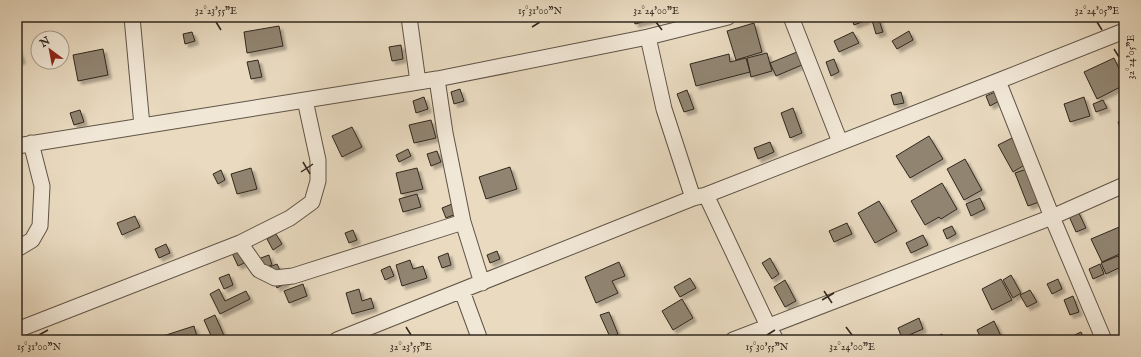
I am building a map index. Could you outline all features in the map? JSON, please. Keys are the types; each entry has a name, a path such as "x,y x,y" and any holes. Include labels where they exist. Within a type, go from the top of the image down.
{"street":[{"path":"132,17 142,126"},
{"path":"409,17 418,82"},
{"path":"17,249 32,240 40,226 42,186 24,144 437,79 648,37 708,19 728,17"},
{"path":"791,17 840,142"},
{"path":"337,340 1124,31"},
{"path":"648,37 664,109 699,197 776,340"},
{"path":"437,79 445,133 463,222 482,283"},
{"path":"998,81 1052,217 1104,340"},
{"path":"17,330 240,243 290,218 312,202 318,182 318,160 305,100"},
{"path":"733,340 1052,217 1124,185"},
{"path":"240,243 259,270 275,278 293,276 463,222"},
{"path":"462,291 480,340"}],"building":[{"path":"633,17 658,17 658,18 635,24"},
{"path":"851,17 866,17 867,20 854,25"},
{"path":"871,17 878,17 883,32 876,34"},
{"path":"754,23 762,52 736,60 727,31"},
{"path":"279,26 283,46 247,53 244,32"},
{"path":"909,31 913,40 897,49 892,41"},
{"path":"192,32 195,41 185,44 183,34"},
{"path":"853,32 859,43 839,52 834,41"},
{"path":"401,45 403,59 392,61 389,47"},
{"path":"17,46 22,60 17,62"},
{"path":"103,49 108,75 78,81 73,55"},
{"path":"797,52 802,65 776,76 770,63"},
{"path":"767,53 772,71 751,77 747,58"},
{"path":"729,54 730,62 746,58 750,72 696,86 690,64"},
{"path":"1114,58 1124,79 1124,85 1097,99 1084,72"},
{"path":"834,59 839,72 831,76 826,62"},
{"path":"258,60 262,77 251,79 247,62"},
{"path":"460,89 464,101 454,104 451,92"},
{"path":"687,90 694,109 684,112 677,94"},
{"path":"901,92 904,103 894,105 891,95"},
{"path":"995,92 999,101 990,106 986,96"},
{"path":"424,97 428,109 416,113 413,101"},
{"path":"1084,97 1090,116 1070,122 1064,104"},
{"path":"1103,100 1107,108 1096,112 1093,104"},
{"path":"793,108 802,133 790,138 781,113"},
{"path":"80,110 84,122 74,125 70,113"},
{"path":"1124,119 1124,132 1122,133 1118,122"},
{"path":"431,120 436,138 414,143 409,125"},
{"path":"352,127 362,147 342,157 332,136"},
{"path":"929,136 943,159 910,178 896,156"},
{"path":"1012,138 1026,164 1013,172 998,145"},
{"path":"770,142 774,152 758,159 754,148"},
{"path":"408,149 411,156 399,162 396,155"},
{"path":"437,151 441,162 431,166 427,154"},
{"path":"965,159 982,190 964,200 947,169"},
{"path":"510,167 517,189 486,199 479,177"},
{"path":"251,168 257,189 237,194 231,174"},
{"path":"417,168 423,189 401,194 396,173"},
{"path":"1027,169 1039,202 1028,206 1015,173"},
{"path":"221,170 225,180 218,184 213,174"},
{"path":"942,183 957,209 941,219 939,217 925,225 911,201"},
{"path":"417,194 421,207 403,212 399,199"},
{"path":"980,198 985,209 971,216 966,204"},
{"path":"879,201 897,231 875,243 858,213"},
{"path":"452,204 456,214 446,218 442,208"},
{"path":"1077,209 1086,228 1076,232 1068,214"},
{"path":"135,216 140,227 122,235 117,223"},
{"path":"847,223 852,234 834,242 829,231"},
{"path":"1124,225 1124,252 1102,262 1091,239"},
{"path":"952,226 956,234 947,239 943,230"},
{"path":"353,230 357,240 349,243 345,233"},
{"path":"276,234 282,244 273,250 267,239"},
{"path":"923,235 928,245 911,253 906,243"},
{"path":"166,244 170,253 159,258 155,249"},
{"path":"240,249 246,262 238,266 232,253"},
{"path":"497,251 500,259 490,263 487,255"},
{"path":"448,253 451,265 442,268 438,257"},
{"path":"269,255 272,265 261,269 258,259"},
{"path":"1118,256 1123,266 1106,274 1101,263"},
{"path":"770,258 779,274 772,279 762,263"},
{"path":"410,260 413,269 423,266 427,278 402,286 396,265"},
{"path":"619,262 625,276 612,281 618,293 596,303 585,277"},
{"path":"277,264 286,283 277,288 267,268"},
{"path":"1100,264 1104,274 1093,279 1089,269"},
{"path":"390,266 394,276 385,280 381,270"},
{"path":"229,274 233,285 224,289 219,278"},
{"path":"1011,275 1021,293 1013,298 1003,280"},
{"path":"690,278 696,288 680,297 674,287"},
{"path":"1001,279 1012,300 992,310 982,289"},
{"path":"1058,279 1062,289 1052,294 1047,284"},
{"path":"785,280 796,301 785,307 774,287"},
{"path":"303,284 307,296 289,303 284,291"},
{"path":"219,289 225,301 246,291 250,299 220,314 210,294"},
{"path":"359,289 362,301 371,298 374,308 352,314 346,293"},
{"path":"1030,290 1037,302 1027,307 1020,295"},
{"path":"1073,296 1079,312 1070,315 1064,300"},
{"path":"682,299 693,318 673,330 662,311"},
{"path":"609,312 618,334 610,337 600,315"},
{"path":"215,315 226,340 213,340 204,320"},
{"path":"919,318 923,329 902,338 898,328"},
{"path":"994,321 1002,340 982,340 977,330"},
{"path":"194,326 198,340 165,340 163,336"},
{"path":"1081,332 1085,340 1064,340"},
{"path":"942,334 944,340 929,340"}]}
